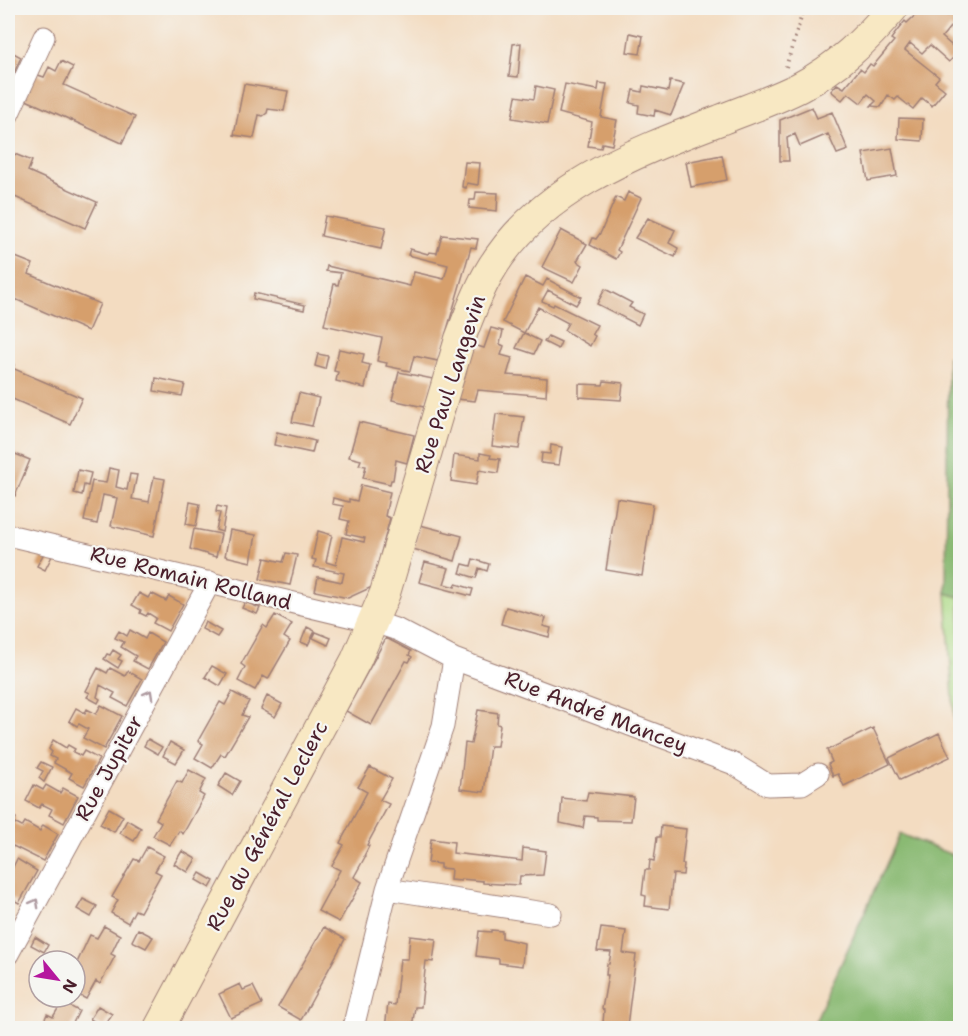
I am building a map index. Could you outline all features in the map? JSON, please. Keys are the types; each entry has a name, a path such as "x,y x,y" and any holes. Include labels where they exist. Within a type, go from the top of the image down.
{"street":[{"name":"Rue Paul Langevin","path":"374,622 385,593 460,339 472,306 488,275 506,249 528,224 557,198 596,173 658,143 778,98 810,82 847,56 868,37 893,8"},
{"path":"8,115 44,37"},
{"name":"Rue Romain Rolland","path":"8,535 374,622"},
{"name":"Rue Jupiter","path":"8,954 210,582"},
{"name":"Rue André Mancey","path":"374,622 398,630 454,659 734,764 768,785 802,784 818,774"},
{"name":"Rue du Général Leclerc","path":"159,1029 356,660 374,622"},
{"path":"353,1029 387,889 443,726 454,659"},
{"path":"387,889 551,914"}],"path":[{"path":"778,98 804,8"}],"green space":[{"path":"948,357 960,360 960,597 946,593"},
{"path":"946,593 960,597 960,802"},
{"path":"900,834 960,858 960,1028 812,1028"}],"building":[{"path":"923,8 937,8 946,16 952,8 960,13 960,29 957,26 954,30 950,27 942,37 959,52 949,62 930,45 922,53 910,43 905,50 939,77 935,82 945,90 932,106 922,98 913,109 898,97 895,100 888,95 881,107 871,106 876,101 868,94 861,103 848,93 842,100 831,91 837,84 844,88 860,69 864,72 870,64 873,66 894,41 891,39 905,21 907,23"},
{"path":"630,33 643,36 640,54 627,52"},
{"path":"521,43 518,77 509,76 513,44"},
{"path":"8,50 21,57 8,87"},
{"path":"61,61 73,67 64,85 135,117 122,143 24,99 35,74 44,77 49,67 56,71"},
{"path":"670,81 684,84 671,115 655,110 654,116 638,113 639,105 630,103 633,90 642,92 643,86 668,91"},
{"path":"599,83 607,84 601,117 617,120 612,145 602,143 601,148 588,146 592,122 559,113 565,84 598,90"},
{"path":"244,84 288,91 284,111 268,109 263,116 259,115 254,138 234,135"},
{"path":"536,86 554,90 547,124 512,118 516,96 534,99"},
{"path":"812,107 817,118 832,112 848,150 837,154 828,134 800,146 795,134 787,138 789,161 780,161 780,120"},
{"path":"899,118 923,119 922,141 898,139"},
{"path":"892,148 897,176 868,181 863,153"},
{"path":"12,153 32,161 28,171 97,202 85,228 8,194 8,162"},
{"path":"722,155 727,180 691,187 686,162"},
{"path":"465,162 480,163 478,185 467,183 466,188 462,187"},
{"path":"476,192 498,193 497,211 469,208 470,200 475,200"},
{"path":"628,192 641,198 617,250 620,252 616,259 590,245 593,238 596,239 601,232 616,197 624,201"},
{"path":"325,216 386,227 381,249 321,236"},
{"path":"648,218 675,230 669,243 678,248 675,257 635,238"},
{"path":"561,230 587,244 577,261 583,265 574,282 542,267"},
{"path":"442,235 478,239 476,248 471,247 438,361 414,356 410,371 386,366 387,363 377,361 382,338 324,325 334,284 338,285 341,273 326,271 327,266 410,286 414,272 444,279 448,265 408,255 410,249 428,254 429,252 437,253"},
{"path":"13,256 33,264 29,274 100,304 88,331 8,296 8,265"},
{"path":"525,277 543,286 547,279 581,297 576,305 548,290 542,301 553,306 554,304 597,325 592,334 595,336 590,346 564,330 568,323 538,307 524,333 503,322"},
{"path":"605,289 632,303 629,307 643,314 638,325 597,304"},
{"path":"254,293 305,305 304,310 253,299"},
{"path":"491,328 503,331 500,344 504,346 501,355 512,358 507,375 547,378 546,396 478,390 475,401 457,399 474,345 484,348"},
{"path":"524,333 540,341 534,354 516,348"},
{"path":"548,336 561,342 558,349 544,342"},
{"path":"339,349 364,354 362,363 370,365 365,388 336,381 338,372 334,371"},
{"path":"318,354 328,356 325,369 315,366"},
{"path":"8,362 14,365 12,368 82,398 70,424 8,397"},
{"path":"399,372 433,379 424,407 392,400"},
{"path":"156,378 185,384 182,396 154,391"},
{"path":"604,381 623,383 621,400 579,397 579,384 603,385"},
{"path":"299,393 319,398 312,426 292,422"},
{"path":"496,414 524,417 519,449 492,446"},
{"path":"359,422 414,435 407,463 396,460 393,480 390,484 363,478 366,466 359,465 361,460 349,457"},
{"path":"277,432 315,441 312,453 274,445"},
{"path":"551,445 562,447 559,465 541,463 542,453 550,454"},
{"path":"8,451 30,460 15,496 8,493"},
{"path":"480,453 491,455 490,458 500,459 498,473 479,470 476,485 451,481 454,455 480,459"},
{"path":"109,468 119,470 116,487 127,490 130,474 137,475 132,499 149,502 154,477 165,479 154,536 111,526 117,498 103,495 97,524 84,521 92,481 106,483"},
{"path":"78,470 91,473 88,486 84,485 82,495 74,493"},
{"path":"361,485 390,492 385,516 390,518 372,587 348,598 315,591 318,577 342,582 344,573 314,567 316,560 312,559 318,531 332,535 326,562 336,565 342,537 364,542 365,538 346,534 349,521 340,519 343,506 332,504 333,498 349,502 349,499 357,501"},
{"path":"617,498 653,504 642,576 606,570"},
{"path":"190,502 200,504 196,526 186,524"},
{"path":"217,506 226,508 222,532 216,530 220,513 216,512"},
{"path":"420,525 462,536 455,561 413,549"},
{"path":"194,529 221,534 216,557 190,549"},
{"path":"230,530 256,535 251,562 225,556"},
{"path":"44,553 52,556 45,570 37,566"},
{"path":"286,553 297,555 290,585 260,579 265,558 283,562"},
{"path":"473,559 489,564 487,571 479,568 476,578 460,573 463,564 471,566"},
{"path":"425,562 449,568 444,584 455,587 456,584 473,589 471,596 419,582"},
{"path":"139,593 148,598 151,593 166,601 169,596 183,604 168,631 153,623 156,618 148,613 146,616 140,613 141,610 132,605"},
{"path":"245,602 260,608 257,614 242,608"},
{"path":"506,607 546,618 543,626 551,628 549,637 501,624"},
{"path":"275,615 292,624 284,637 290,641 268,679 263,676 255,690 238,681 245,667 241,664 263,625 267,628"},
{"path":"205,622 221,631 217,637 202,629"},
{"path":"307,627 315,631 308,645 301,642"},
{"path":"130,630 145,639 148,633 163,642 148,669 133,661 136,656 121,647 124,642 115,638 119,631 127,636"},
{"path":"316,632 331,638 328,645 313,638"},
{"path":"386,638 411,651 409,655 412,657 409,662 406,661 371,725 346,711"},
{"path":"113,650 121,655 118,659 122,661 118,668 104,659"},
{"path":"212,666 227,674 220,686 205,677"},
{"path":"98,668 107,673 110,668 125,676 128,671 142,679 127,706 112,698 115,693 100,685 98,703 87,697 90,693 86,691"},
{"path":"232,692 249,701 242,715 248,717 225,756 221,754 212,768 195,758 203,744 198,741 220,702 225,705"},
{"path":"267,696 282,704 275,717 261,709"},
{"path":"101,705 122,716 104,749 83,738 88,729 69,721 76,708 85,713 87,709 96,714"},
{"path":"478,710 498,713 497,724 500,725 497,746 490,746 484,792 460,789 465,743 471,744"},
{"path":"873,728 890,764 844,786 838,774 833,776 828,764 832,762 827,750"},
{"path":"939,733 950,757 900,780 889,758"},
{"path":"148,739 162,747 158,754 144,746"},
{"path":"53,740 66,748 68,745 75,749 73,752 81,756 84,751 99,759 84,786 69,778 72,773 54,763 56,759 50,756 52,752 49,749"},
{"path":"170,742 184,750 176,763 163,756"},
{"path":"41,762 52,767 44,782 39,778 43,771 37,768"},
{"path":"370,767 392,779 380,800 389,804 367,845 369,846 365,857 354,877 362,882 339,922 318,911 340,870 332,866 344,845 340,843 367,792 358,787"},
{"path":"189,770 206,779 199,793 204,796 183,834 179,831 170,845 153,836 161,822 156,819 177,781 182,783"},
{"path":"226,773 240,781 232,795 218,786"},
{"path":"34,785 43,790 46,785 60,793 63,788 78,796 64,823 49,815 52,809 42,804 39,808 26,801"},
{"path":"588,792 634,797 631,821 597,820 597,817 585,816 583,828 560,823 562,798 586,801"},
{"path":"109,808 123,816 114,832 100,824"},
{"path":"8,813 16,818 14,823 22,827 25,822 40,831 43,825 58,834 43,861 13,846 8,854"},
{"path":"127,820 141,828 134,841 120,833"},
{"path":"661,826 686,829 683,875 673,874 669,909 645,906 646,896 642,895 645,870 649,870 650,860 654,861"},
{"path":"431,839 454,842 453,853 522,861 523,848 546,851 543,875 520,876 519,885 450,880 451,869 440,868 440,864 428,863"},
{"path":"147,847 164,856 155,871 161,874 140,912 135,910 128,923 111,913 118,900 112,897 134,859 139,861"},
{"path":"182,851 196,859 188,872 174,864"},
{"path":"17,859 37,871 19,903 8,897 8,867 12,869"},
{"path":"200,873 214,881 210,888 196,880"},
{"path":"83,899 97,906 91,917 77,909"},
{"path":"104,926 120,935 111,954 115,956 100,984 96,981 87,997 87,949 83,949 90,935 97,938"},
{"path":"324,927 345,939 301,1020 278,1007"},
{"path":"601,928 626,931 623,953 636,955 627,1026 603,1023 604,1010 602,1009 608,975 606,975 607,964 609,964 611,952 597,951"},
{"path":"138,929 153,937 146,948 132,941"},
{"path":"491,930 502,931 502,938 524,943 522,966 499,963 499,959 476,956 479,931 491,932"},
{"path":"410,936 436,939 433,962 426,961 421,1007 415,1007 412,1028 385,1028 388,1004 395,1005 400,959 408,959"},
{"path":"35,937 48,945 46,949 38,949 31,945"},
{"path":"240,984 243,990 253,986 262,1004 231,1018 219,994"},
{"path":"98,1006 112,1014 104,1027 90,1019"},
{"path":"58,1009 79,1011 71,1027 74,1028 41,1028 47,1014 53,1017"}]}
